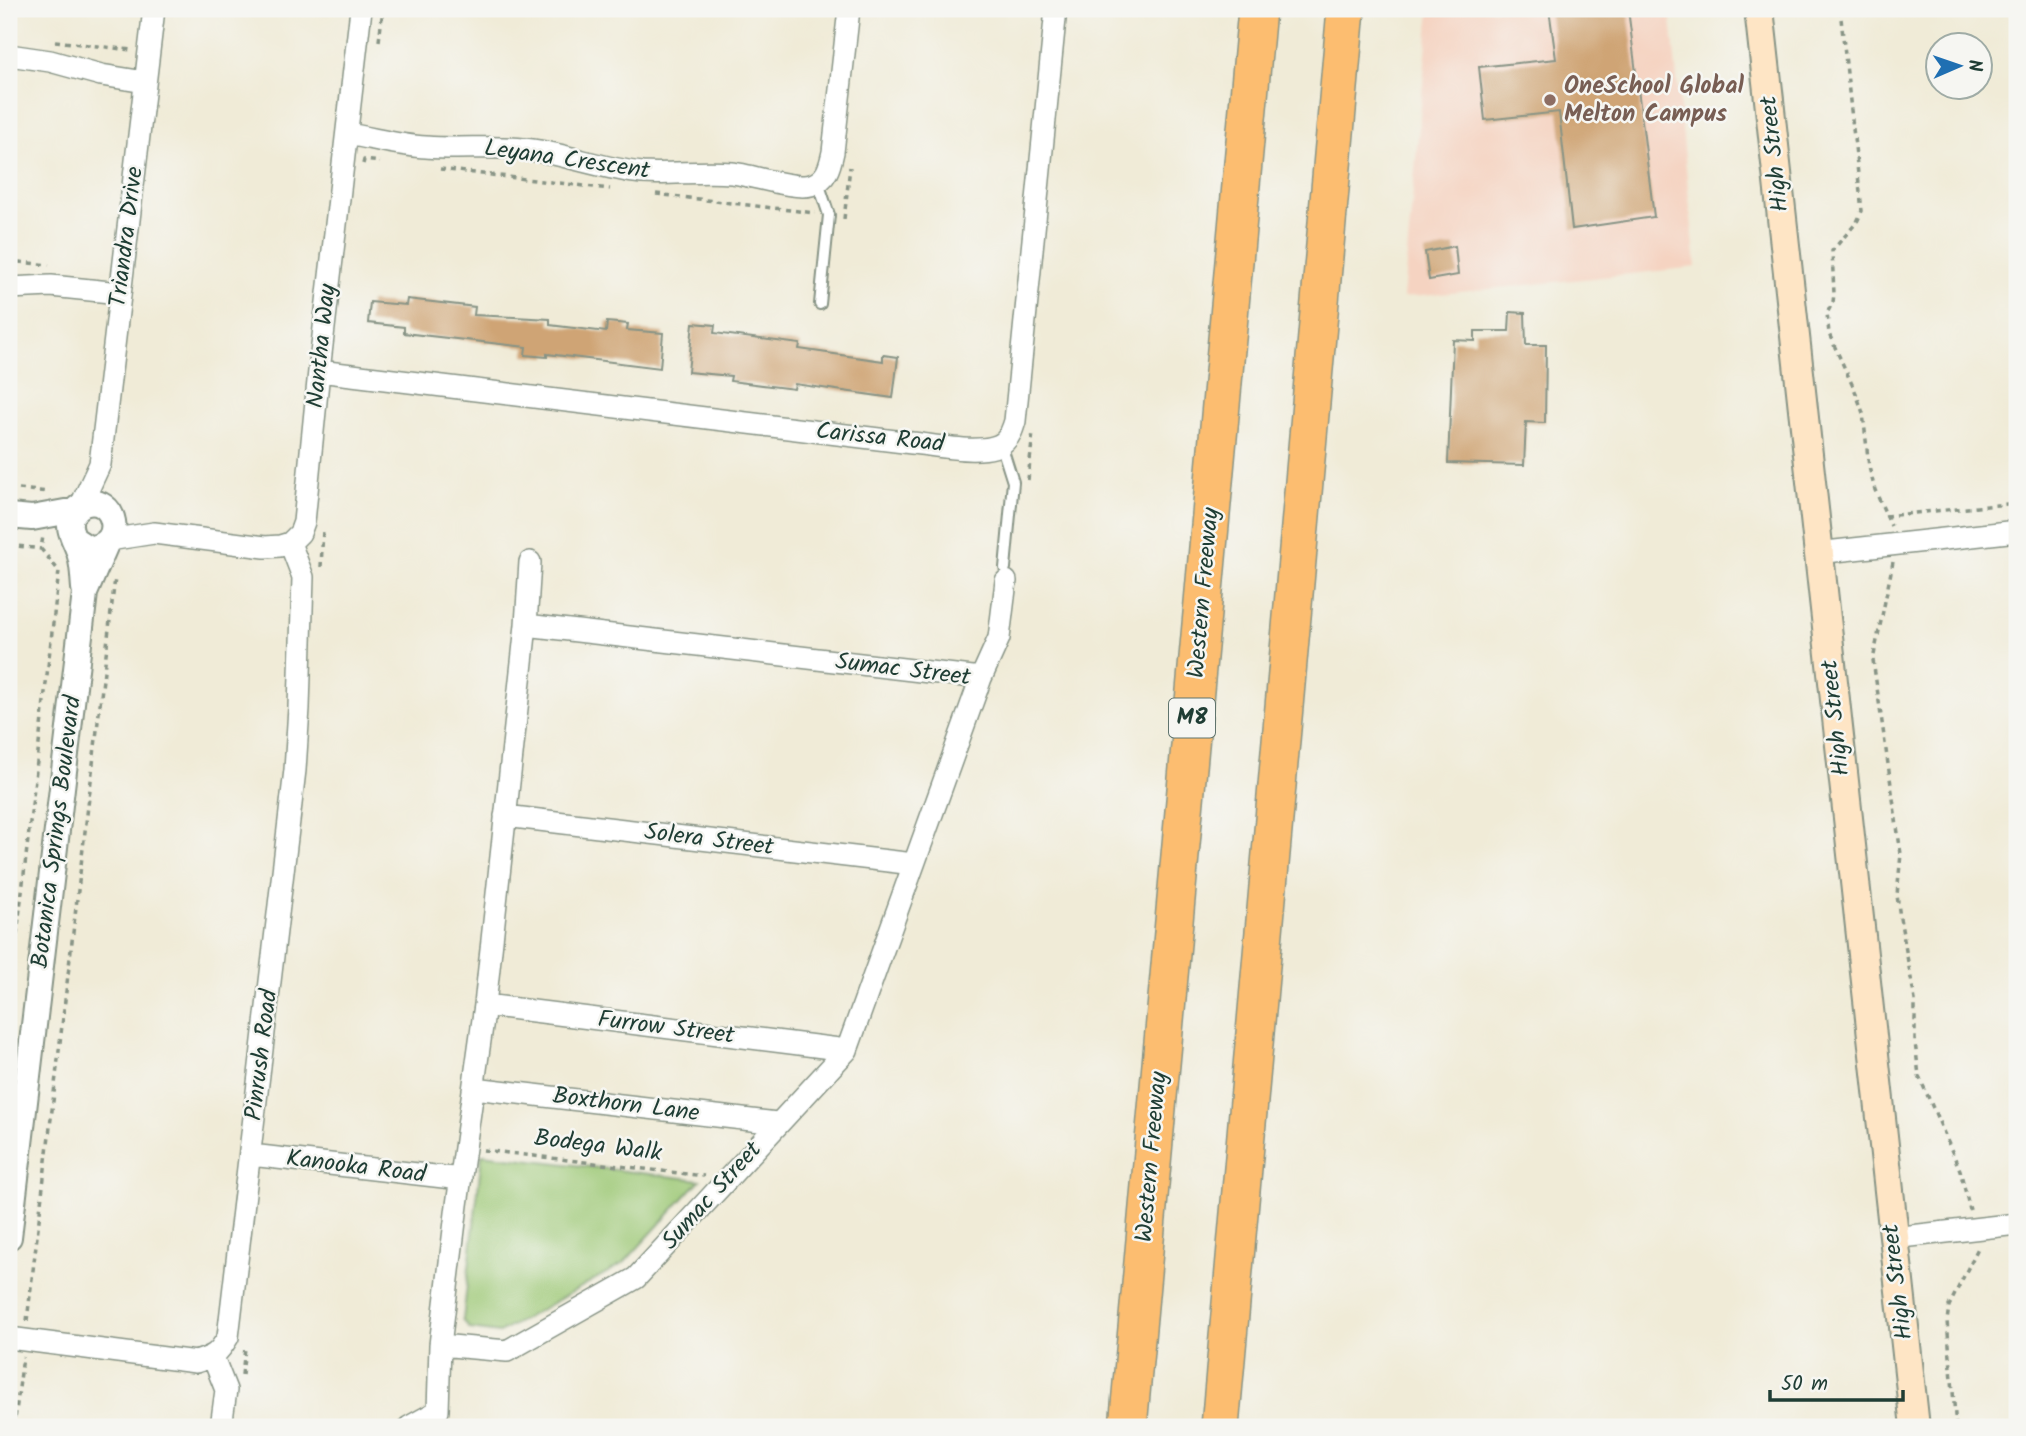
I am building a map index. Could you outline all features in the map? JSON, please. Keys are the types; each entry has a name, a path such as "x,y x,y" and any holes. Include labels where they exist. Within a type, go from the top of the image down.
{"highway":[{"name":"Western Freeway","path":"1128,1427 1258,9"},
{"path":"1220,1427 1346,9"}],"main road":[{"name":"High Street","path":"1759,9 1915,1427"}],"street":[{"name":"Triandra Drive","path":"109,511 100,464 154,9"},
{"name":"Nantha Way","path":"290,543 300,533 304,522 318,371 361,9"},
{"path":"818,182 830,167 833,152 849,9"},
{"path":"1000,444 1011,432 1015,421 1056,9"},
{"path":"9,55 145,82"},
{"name":"Leyana Crescent","path":"347,134 404,146 510,147 632,172 730,173 804,187 818,182"},
{"path":"9,288 51,286 120,293"},
{"name":"Carissa Road","path":"318,371 912,443 983,449 1000,444"},
{"name":"Triandra Drive","path":"79,508 100,464"},
{"path":"20,517 97,503 154,533"},
{"path":"73,537 69,524 79,508"},
{"path":"108,541 114,527 109,511"},
{"path":"20,517 73,537 88,548 96,548 108,541 154,533 265,547 290,543"},
{"path":"1818,553 2017,531"},
{"name":"Botanica Springs Boulevard","path":"9,1237 85,593 80,557 73,537"},
{"name":"Botanica Springs Boulevard","path":"85,593 108,541"},
{"name":"Pinrush Road","path":"213,1357 221,1350 228,1337 295,770 303,577 290,543"},
{"path":"409,1427 438,1411 440,1345 485,1005 526,625 530,562"},
{"path":"981,678 999,638 1006,575"},
{"name":"Sumac Street","path":"440,1345 507,1351 636,1278 847,1049 981,678 526,625"},
{"name":"Solera Street","path":"505,816 914,864"},
{"name":"Furrow Street","path":"485,1005 847,1049"},
{"name":"Boxthorn Lane","path":"474,1087 777,1123"},
{"name":"Kanooka Road","path":"251,1155 461,1179"},
{"path":"1893,1238 2017,1224"},
{"path":"17,1339 196,1362 213,1357 226,1390 221,1427"}],"lane":[{"path":"818,182 830,215 820,304"},
{"path":"1000,444 1013,482 1006,575"}],"path":[{"path":"1840,9 1862,211 1857,222 1832,251 1834,294 1827,320 1829,334 1863,413 1869,467 1885,516 1891,525 1894,566 1885,590 1873,660 1901,854 1897,895 1915,1000 1915,1042 1919,1076 1963,1177 1979,1250 1949,1306 1947,1321 1956,1427"},
{"path":"47,40 149,52"},
{"path":"362,173 364,160 391,163"},
{"path":"433,168 612,189"},
{"path":"654,194 845,216"},
{"path":"9,488 46,492"},
{"path":"1885,516 2017,503"},
{"path":"321,576 323,530"},
{"path":"9,545 41,549"},
{"path":"9,1004 59,571"},
{"path":"15,1427 17,1339 116,576"},
{"name":"Bodega Walk","path":"465,1147 727,1179"},
{"path":"241,1381 246,1342"}],"shaded area":[{"name":"OneSchool Global Melton Campus","path":"1430,9 1670,9 1696,267 1403,298"}],"green space":[{"path":"482,1154 700,1180 624,1263 499,1333 470,1329 463,1320"}],"building":[{"path":"1549,9 1628,9 1654,217 1572,229 1559,112 1485,120 1479,67 1556,59"},
{"path":"1455,246 1458,275 1429,280 1425,252"},
{"path":"407,299 475,307 474,315 550,319 550,325 606,332 607,322 628,324 627,330 663,333 660,368 547,354 547,357 525,355 526,347 404,333 404,327 368,323 370,302 406,305"},
{"path":"1510,312 1525,313 1526,345 1546,345 1545,423 1526,422 1524,465 1448,463 1453,340 1475,341 1475,331 1509,331"},
{"path":"693,323 715,325 714,333 800,344 799,349 883,361 883,355 898,357 893,398 795,384 794,389 730,381 731,376 688,372"}],"place":[{"name":"OneSchool Global Melton Campus","path":"1550,100"}]}
